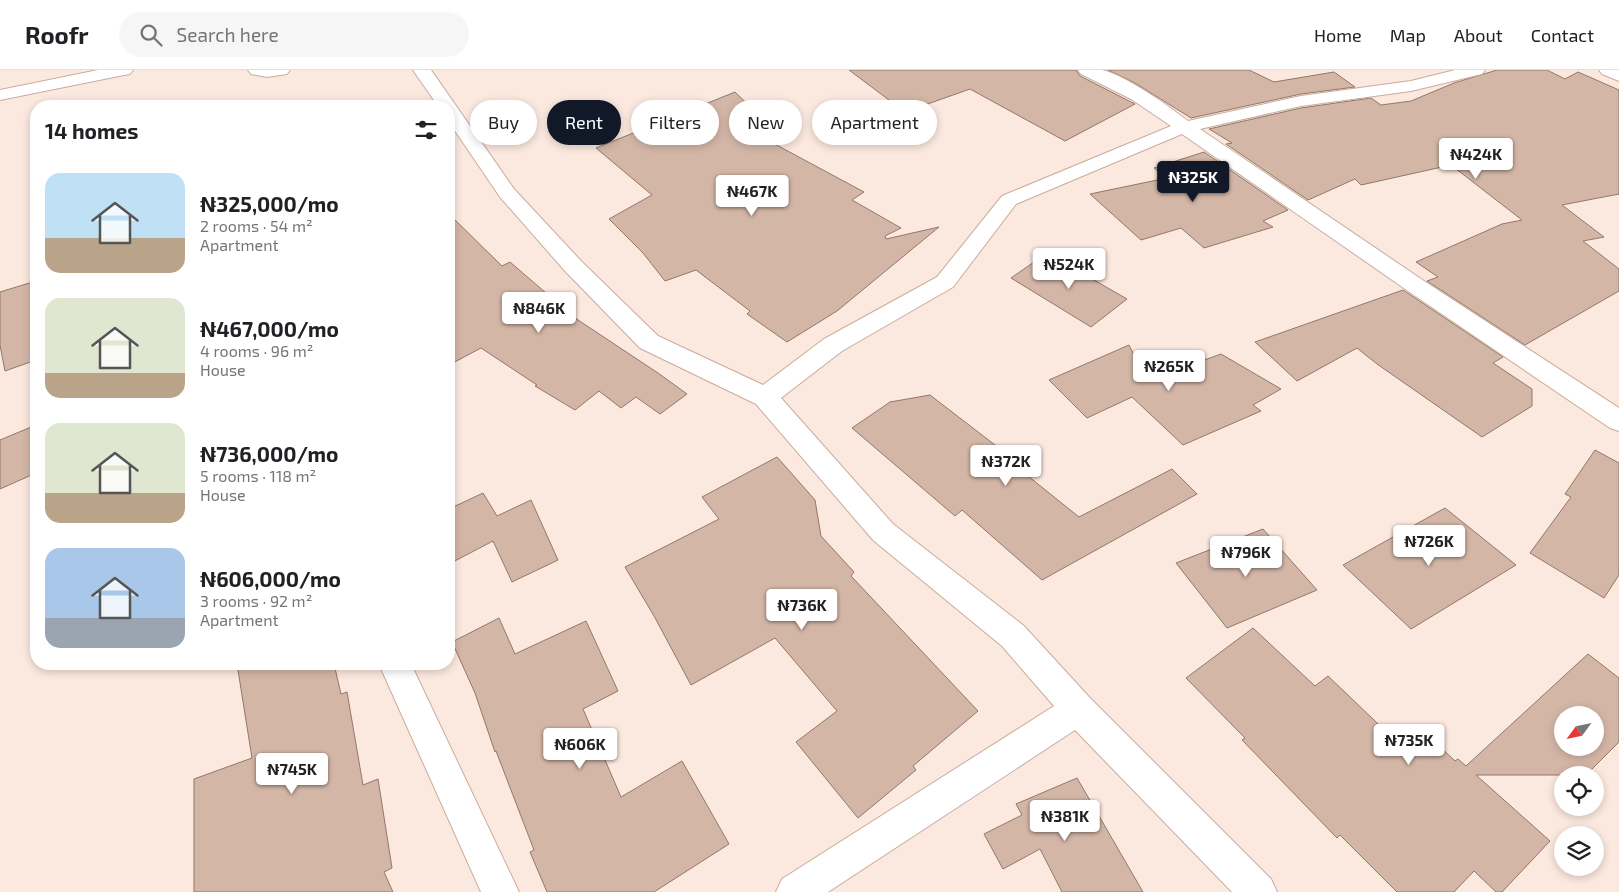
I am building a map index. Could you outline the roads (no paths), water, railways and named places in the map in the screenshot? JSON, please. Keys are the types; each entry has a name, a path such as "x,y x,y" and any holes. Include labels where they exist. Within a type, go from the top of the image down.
{"street":[{"path":"0,95 124,70"},
{"path":"257,70 267,72 282,70"},
{"path":"422,70 443,100"},
{"path":"1087,70 1105,77 1160,107 1184,127 1416,286 1619,421"},
{"path":"765,398 833,345 945,282 1009,200 1184,127 1301,101 1411,86 1476,70"},
{"path":"1608,70 1619,76"},
{"path":"455,118 507,193 573,266 649,342 765,398 883,532 1013,636 1078,709 1258,892"},
{"path":"398,670 500,892"},
{"path":"795,892 1078,709"}]}
